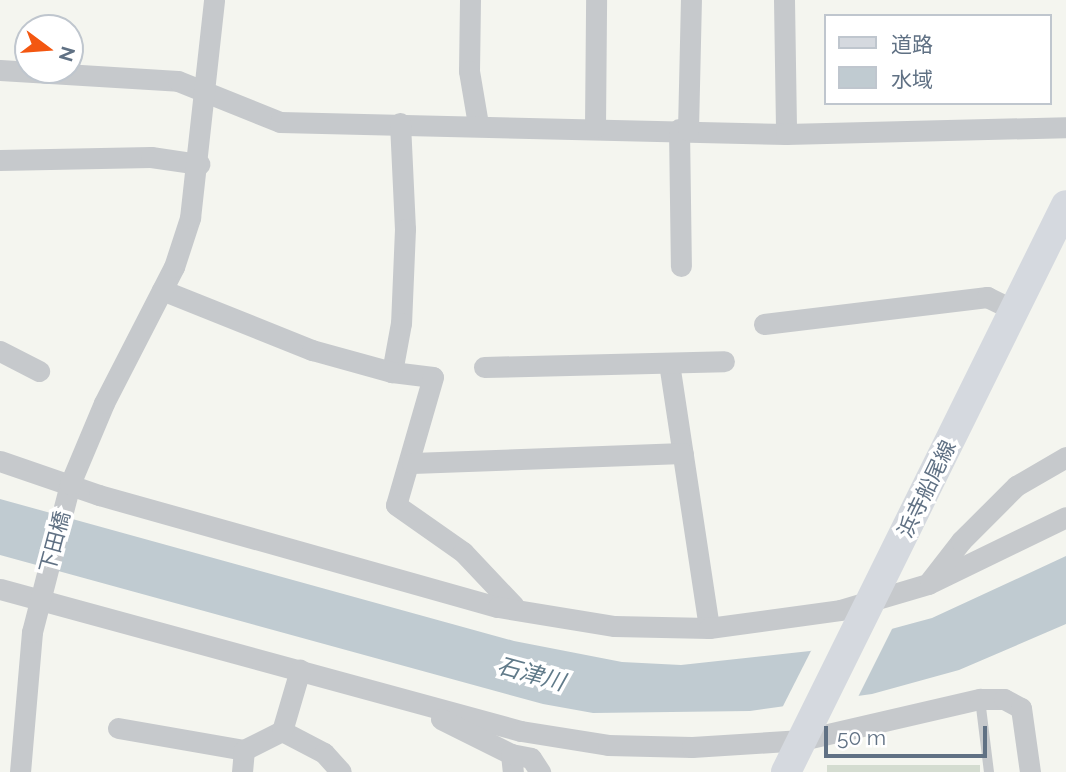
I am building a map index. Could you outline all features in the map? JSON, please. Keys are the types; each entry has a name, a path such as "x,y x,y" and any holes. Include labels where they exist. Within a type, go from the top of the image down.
{"street":[{"name":"下田橋","path":"20,772 32,632 70,484 162,290 190,218 199,164 215,0"},
{"path":"470,0 469,71 478,124"},
{"path":"595,127 596,0"},
{"path":"681,266 683,130 691,0"},
{"path":"783,0 786,134"},
{"path":"0,70 178,81 280,122 478,124 786,134 1066,127"},
{"path":"392,372 401,323 405,229 400,123"},
{"path":"0,160 150,157 199,164"},
{"name":"浜寺船尾線","path":"786,772 1066,205"},
{"path":"162,290 312,350 392,372 433,377 412,463 396,505 463,552 514,606"},
{"path":"764,324 987,297 1014,310"},
{"path":"0,351 39,371"},
{"path":"484,367 724,361"},
{"path":"669,363 709,628"},
{"path":"412,463 683,453"},
{"path":"928,584 961,541 1016,486 1066,457"},
{"path":"0,461 70,484 498,607 514,606 614,626 709,628 869,607 928,584 1066,517"},
{"path":"0,589 405,701 548,737 608,745 692,747 805,735 979,699 1004,699 1021,708 1031,772"},
{"path":"118,728 244,750 282,731 300,670"},
{"path":"405,701 512,763 531,758 540,772"},
{"path":"282,731 324,753 341,772"},
{"path":"242,772 244,750"}],"lane":[{"path":"979,699 989,772"}],"shaded area":[{"path":"827,765 980,765 980,772 827,772"}],"water":[{"name":"石津川","path":"0,499 514,641 622,662 681,665 810,651 932,618 1066,556 1066,624 959,670 872,694 750,711 593,713 543,704 0,555"}],"pier":[{"path":"894,625 857,699 781,710 813,647"}]}
